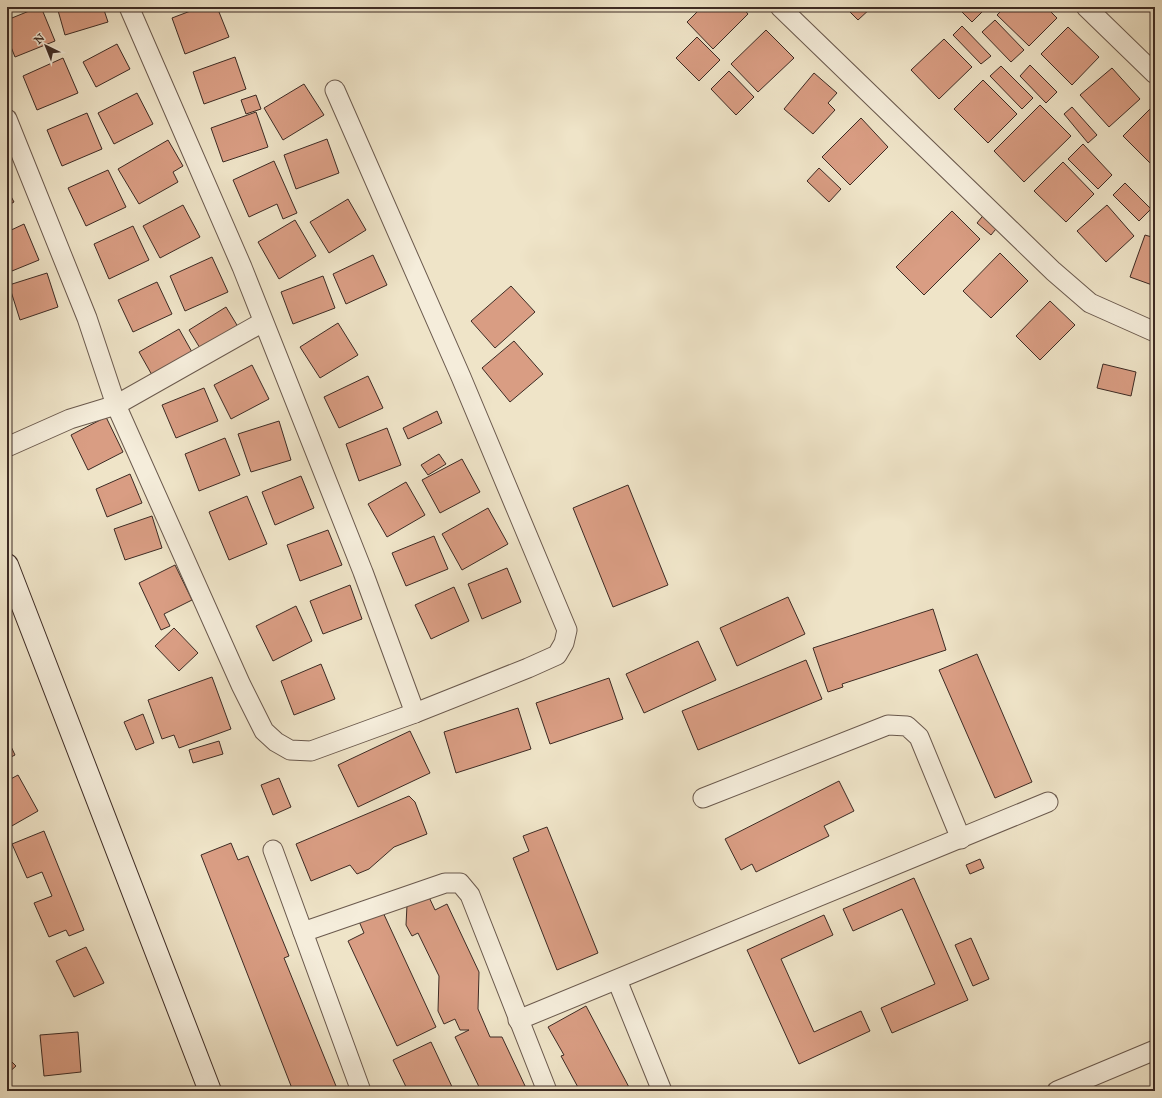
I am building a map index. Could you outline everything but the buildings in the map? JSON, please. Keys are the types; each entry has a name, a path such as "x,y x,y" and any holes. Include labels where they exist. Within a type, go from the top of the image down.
{"street":[{"path":"129,7 242,267 363,572 415,713"},
{"path":"780,7 1053,271 1090,302 1155,332"},
{"path":"1086,7 1155,74"},
{"path":"7,119 87,318 116,405 264,731 276,742 290,750 311,751 415,713 557,655 564,643 567,630 461,377 335,90"},
{"path":"7,447 70,419 116,405 263,322"},
{"path":"7,565 210,1091"},
{"path":"703,798 888,725 907,726 919,737 961,839"},
{"path":"518,1020 1048,802"},
{"path":"273,850 361,1091"},
{"path":"303,932 445,883 460,884 470,895 547,1091"},
{"path":"617,980 662,1091"},
{"path":"1057,1091 1155,1050"}]}
